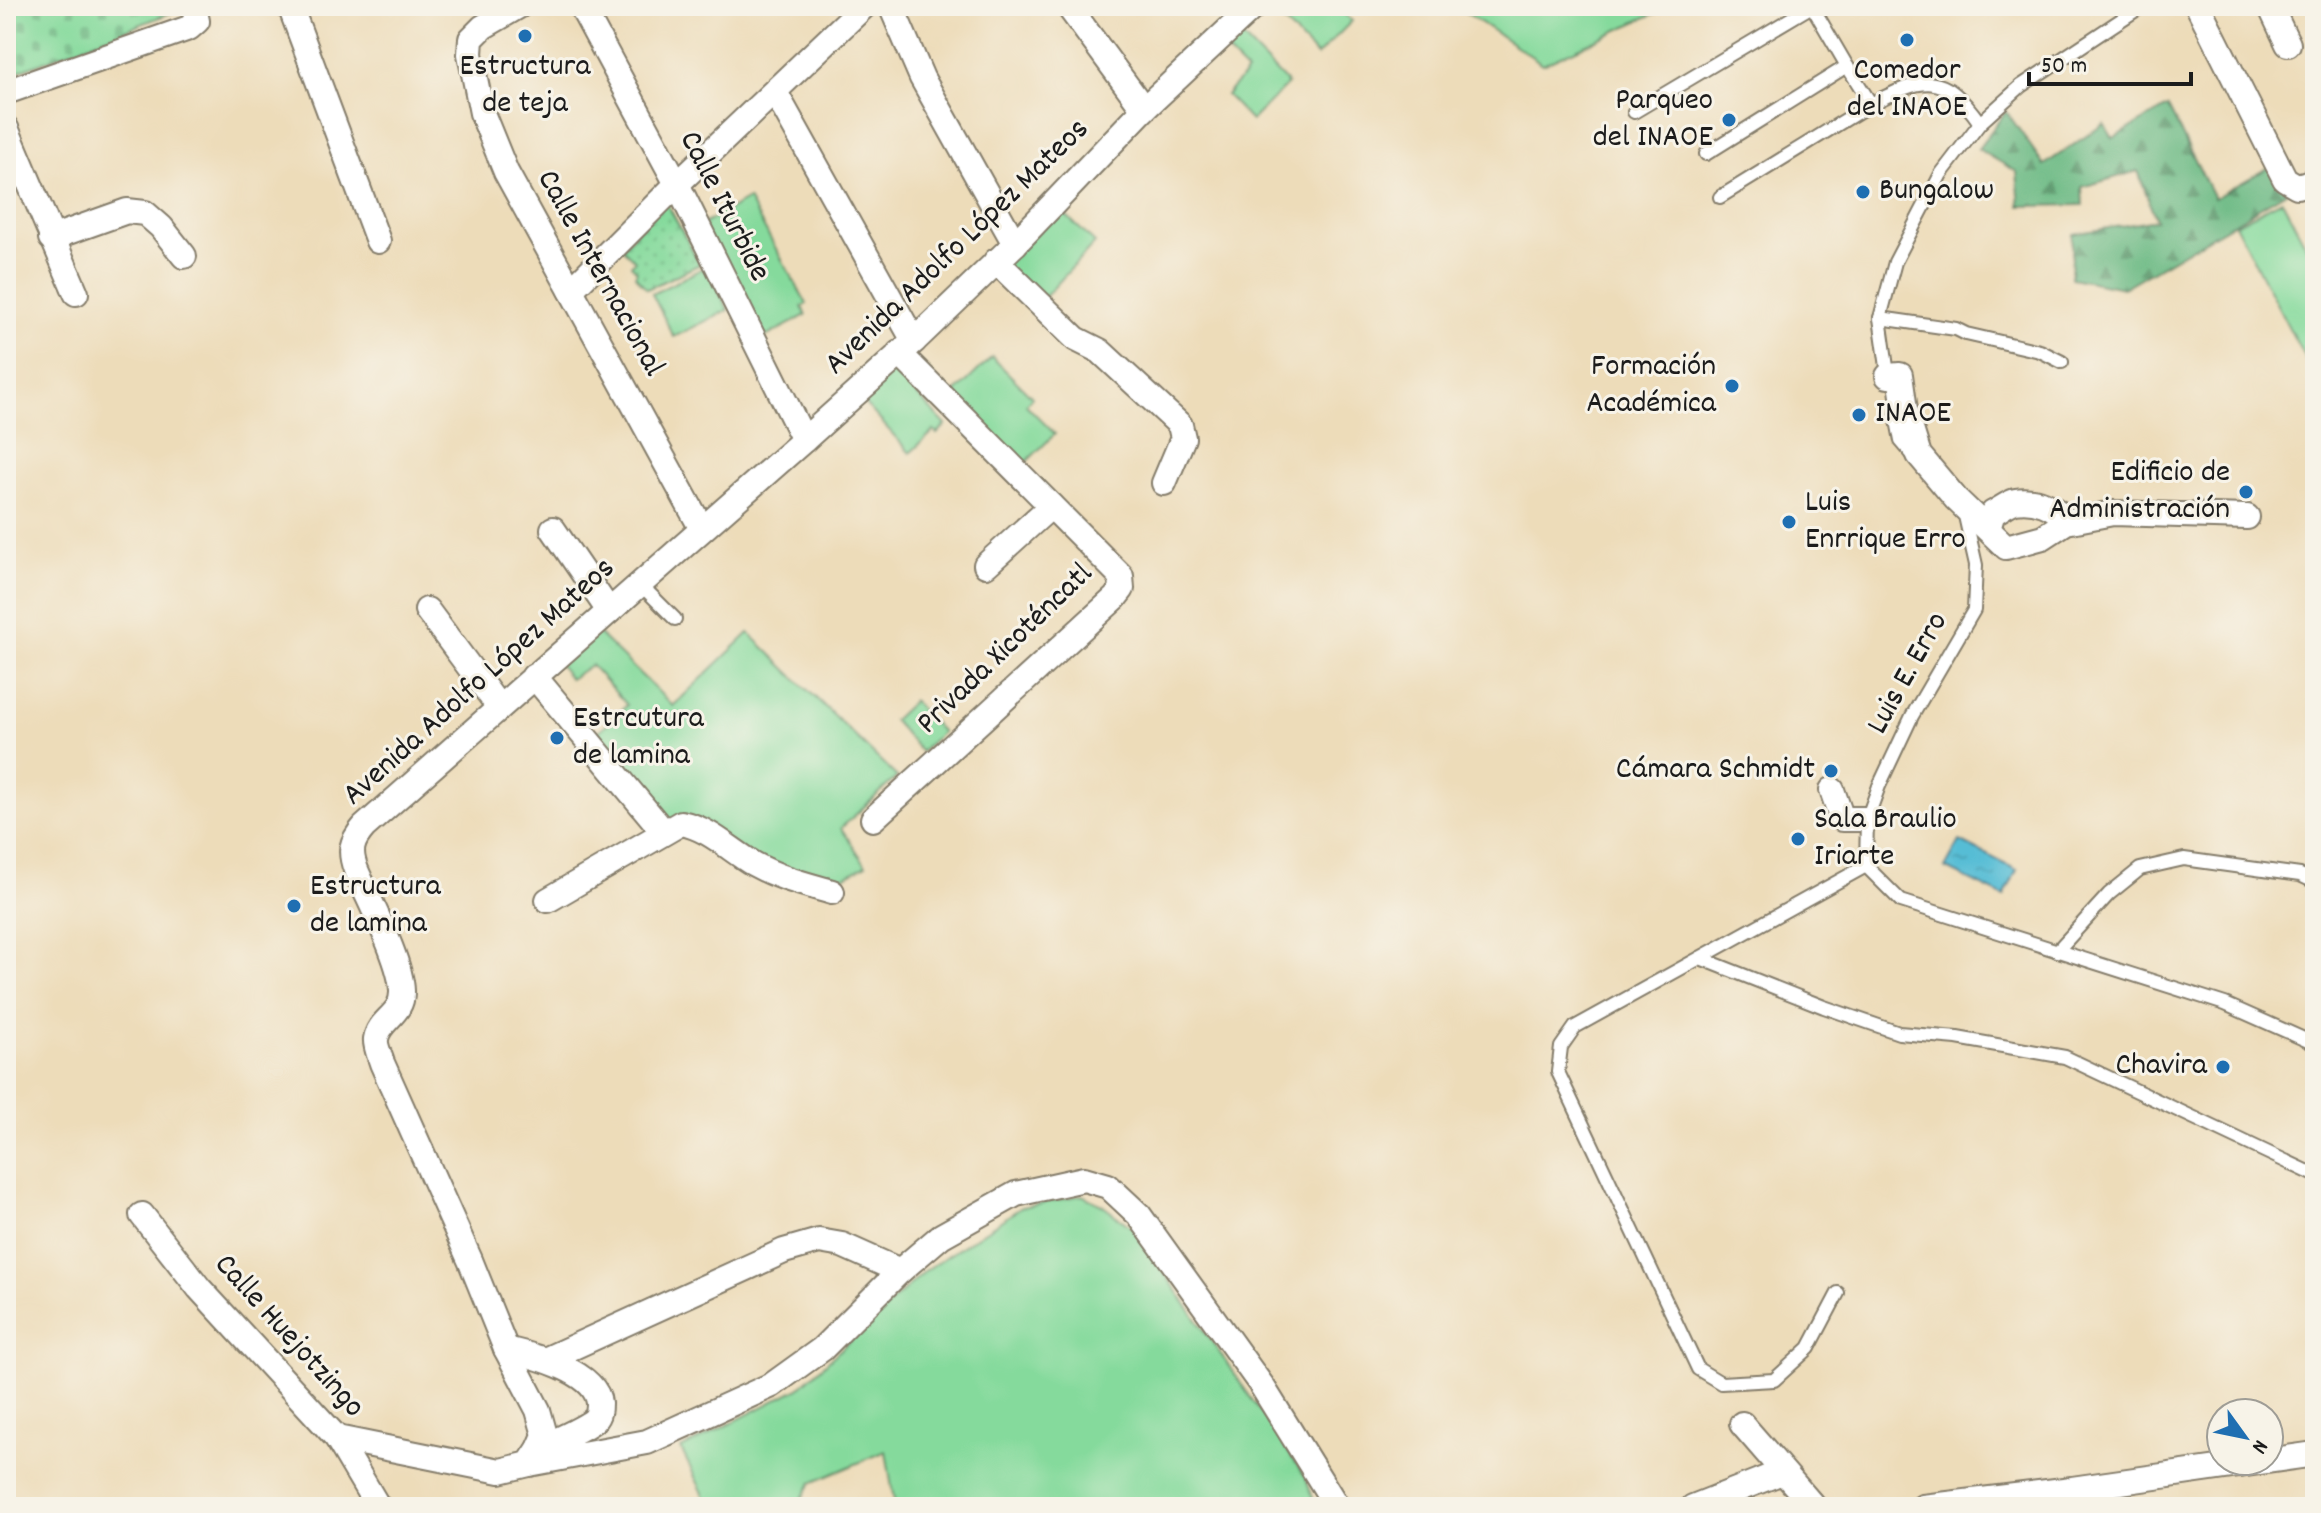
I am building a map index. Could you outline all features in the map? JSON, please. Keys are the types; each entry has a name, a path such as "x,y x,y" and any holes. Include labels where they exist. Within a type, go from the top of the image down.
{"street":[{"path":"290,6 378,241"},
{"name":"Calle Internacional","path":"519,6 483,27 471,39 470,54 482,113 506,172 702,529"},
{"name":"Calle Iturbide","path":"581,6 677,184 804,440"},
{"path":"571,290 864,6"},
{"path":"891,6 922,78 1015,244"},
{"path":"1068,6 1144,109"},
{"name":"Avenida Adolfo López Mateos","path":"534,1456 545,1435 538,1410 506,1349 382,1063 376,1041 382,1026 398,1009 402,995 400,972 350,854 353,839 906,347 1015,244 1144,109 1254,6"},
{"path":"2198,6 2285,179 2297,186 2315,181"},
{"path":"2270,6 2288,44"},
{"path":"6,92 189,28 196,14"},
{"name":"Privada Xicoténcatl","path":"775,92 906,347 1051,506 1121,576 1122,589 1115,598 873,819"},
{"path":"6,128 76,293"},
{"path":"51,238 127,211 145,213 161,227 184,256"},
{"path":"996,261 1076,339 1100,351 1180,425 1183,438 1164,483"},
{"path":"1888,376 1900,375 1905,410 1919,455 1939,481 2006,547 2043,537 2066,522 2113,513 2247,517"},
{"path":"1975,519 2014,501 2043,502 2063,516 2066,522"},
{"path":"986,565 1051,506"},
{"path":"553,529 609,611"},
{"path":"427,610 499,707"},
{"path":"534,676 664,832"},
{"path":"1832,790 1842,819 1867,819"},
{"path":"548,900 681,823 697,826 781,878 832,892"},
{"path":"534,1456 647,1442 772,1385 822,1349 900,1271 941,1236 1016,1194 1084,1179 1108,1186 1139,1215 1262,1386 1335,1507"},
{"name":"Calle Huejotzingo","path":"142,1215 199,1288 337,1438 378,1507"},
{"path":"547,1359 784,1251 819,1241 842,1245 900,1271"},
{"path":"337,1438 500,1471 534,1456 593,1421 599,1411 598,1397 584,1380 547,1359 506,1349"},
{"path":"1742,1424 1814,1507"},
{"path":"1923,1507 2315,1454"},
{"path":"1693,1507 1782,1472"}],"lane":[{"path":"1634,112 1812,6 1871,104"},
{"path":"1888,376 1880,318 1895,262 1941,174 1980,123 2021,86 2142,6"},
{"path":"1706,154 1847,66"},
{"path":"1720,197 1871,104 1908,85 1930,83 1948,88 1965,101 1980,123"},
{"path":"1880,318 1956,329 2040,351 2062,362"},
{"path":"1975,519 2011,493"},
{"name":"Luis E. Erro","path":"1866,866 1867,819 1879,786 1912,716 1974,610 1975,519"},
{"path":"640,584 675,619"},
{"path":"2057,951 2109,894 2140,869 2184,859 2300,875 2315,882"},
{"path":"1838,1293 1809,1348 1774,1380 1721,1383 1698,1369 1558,1072 1561,1047 1575,1027 1866,866 1901,901 2225,1004 2315,1044"},
{"path":"1700,958 1899,1033 1957,1038 2065,1057 2315,1175"}],"green space":[{"path":"6,6 186,6 186,7 6,76"},
{"path":"1268,6 1337,6 1352,21 1317,56"},
{"path":"1456,6 1671,6 1543,64"},
{"path":"1238,33 1288,84 1251,121 1226,95 1247,72 1223,48"},
{"path":"2168,107 2214,198 2271,166 2286,192 2123,288 2071,278 2073,234 2156,220 2138,171 2082,187 2083,205 2020,206 2017,172 1978,149 2006,111 2044,165 2104,124 2113,138"},
{"path":"748,199 807,304 802,307 806,315 764,338 702,225"},
{"path":"665,200 700,264 647,289 635,276 637,271 631,265 635,260 622,248"},
{"path":"2282,200 2315,263 2315,378 2235,224"},
{"path":"1056,206 1095,243 1042,300 1002,263"},
{"path":"707,266 728,310 674,337 652,294"},
{"path":"992,357 1032,397 1026,405 1055,434 1022,466 952,396"},
{"path":"890,367 946,425 937,434 934,431 910,453 858,396"},
{"path":"596,631 673,706 749,633 897,777 841,828 866,865 829,885 664,826 596,734 627,705 591,665 570,679 557,662"},
{"path":"913,701 942,732 921,752 893,720"},
{"path":"1082,1195 1102,1205 1135,1230 1306,1478 1316,1507 895,1507 886,1451 811,1483 797,1507 710,1507 681,1449 799,1388 926,1270 1022,1207"}],"water":[{"path":"1960,841 2017,870 2004,897 1945,868"}],"place":[{"name":"Estructura de teja","path":"525,36"},
{"name":"Comedor del INAOE","path":"1907,40"},
{"name":"Parqueo del INAOE","path":"1729,120"},
{"name":"Bungalow","path":"1863,192"},
{"name":"Formación Académica","path":"1732,386"},
{"name":"INAOE","path":"1859,415"},
{"name":"Edificio de Administración","path":"2246,492"},
{"name":"Luis Enrrique Erro","path":"1789,522"},
{"name":"Estrcutura de lamina","path":"557,738"},
{"name":"Cámara Schmidt","path":"1831,771"},
{"name":"Sala Braulio Iriarte","path":"1798,839"},
{"name":"Estructura de lamina","path":"294,906"},
{"name":"Chavira","path":"2223,1067"}]}
